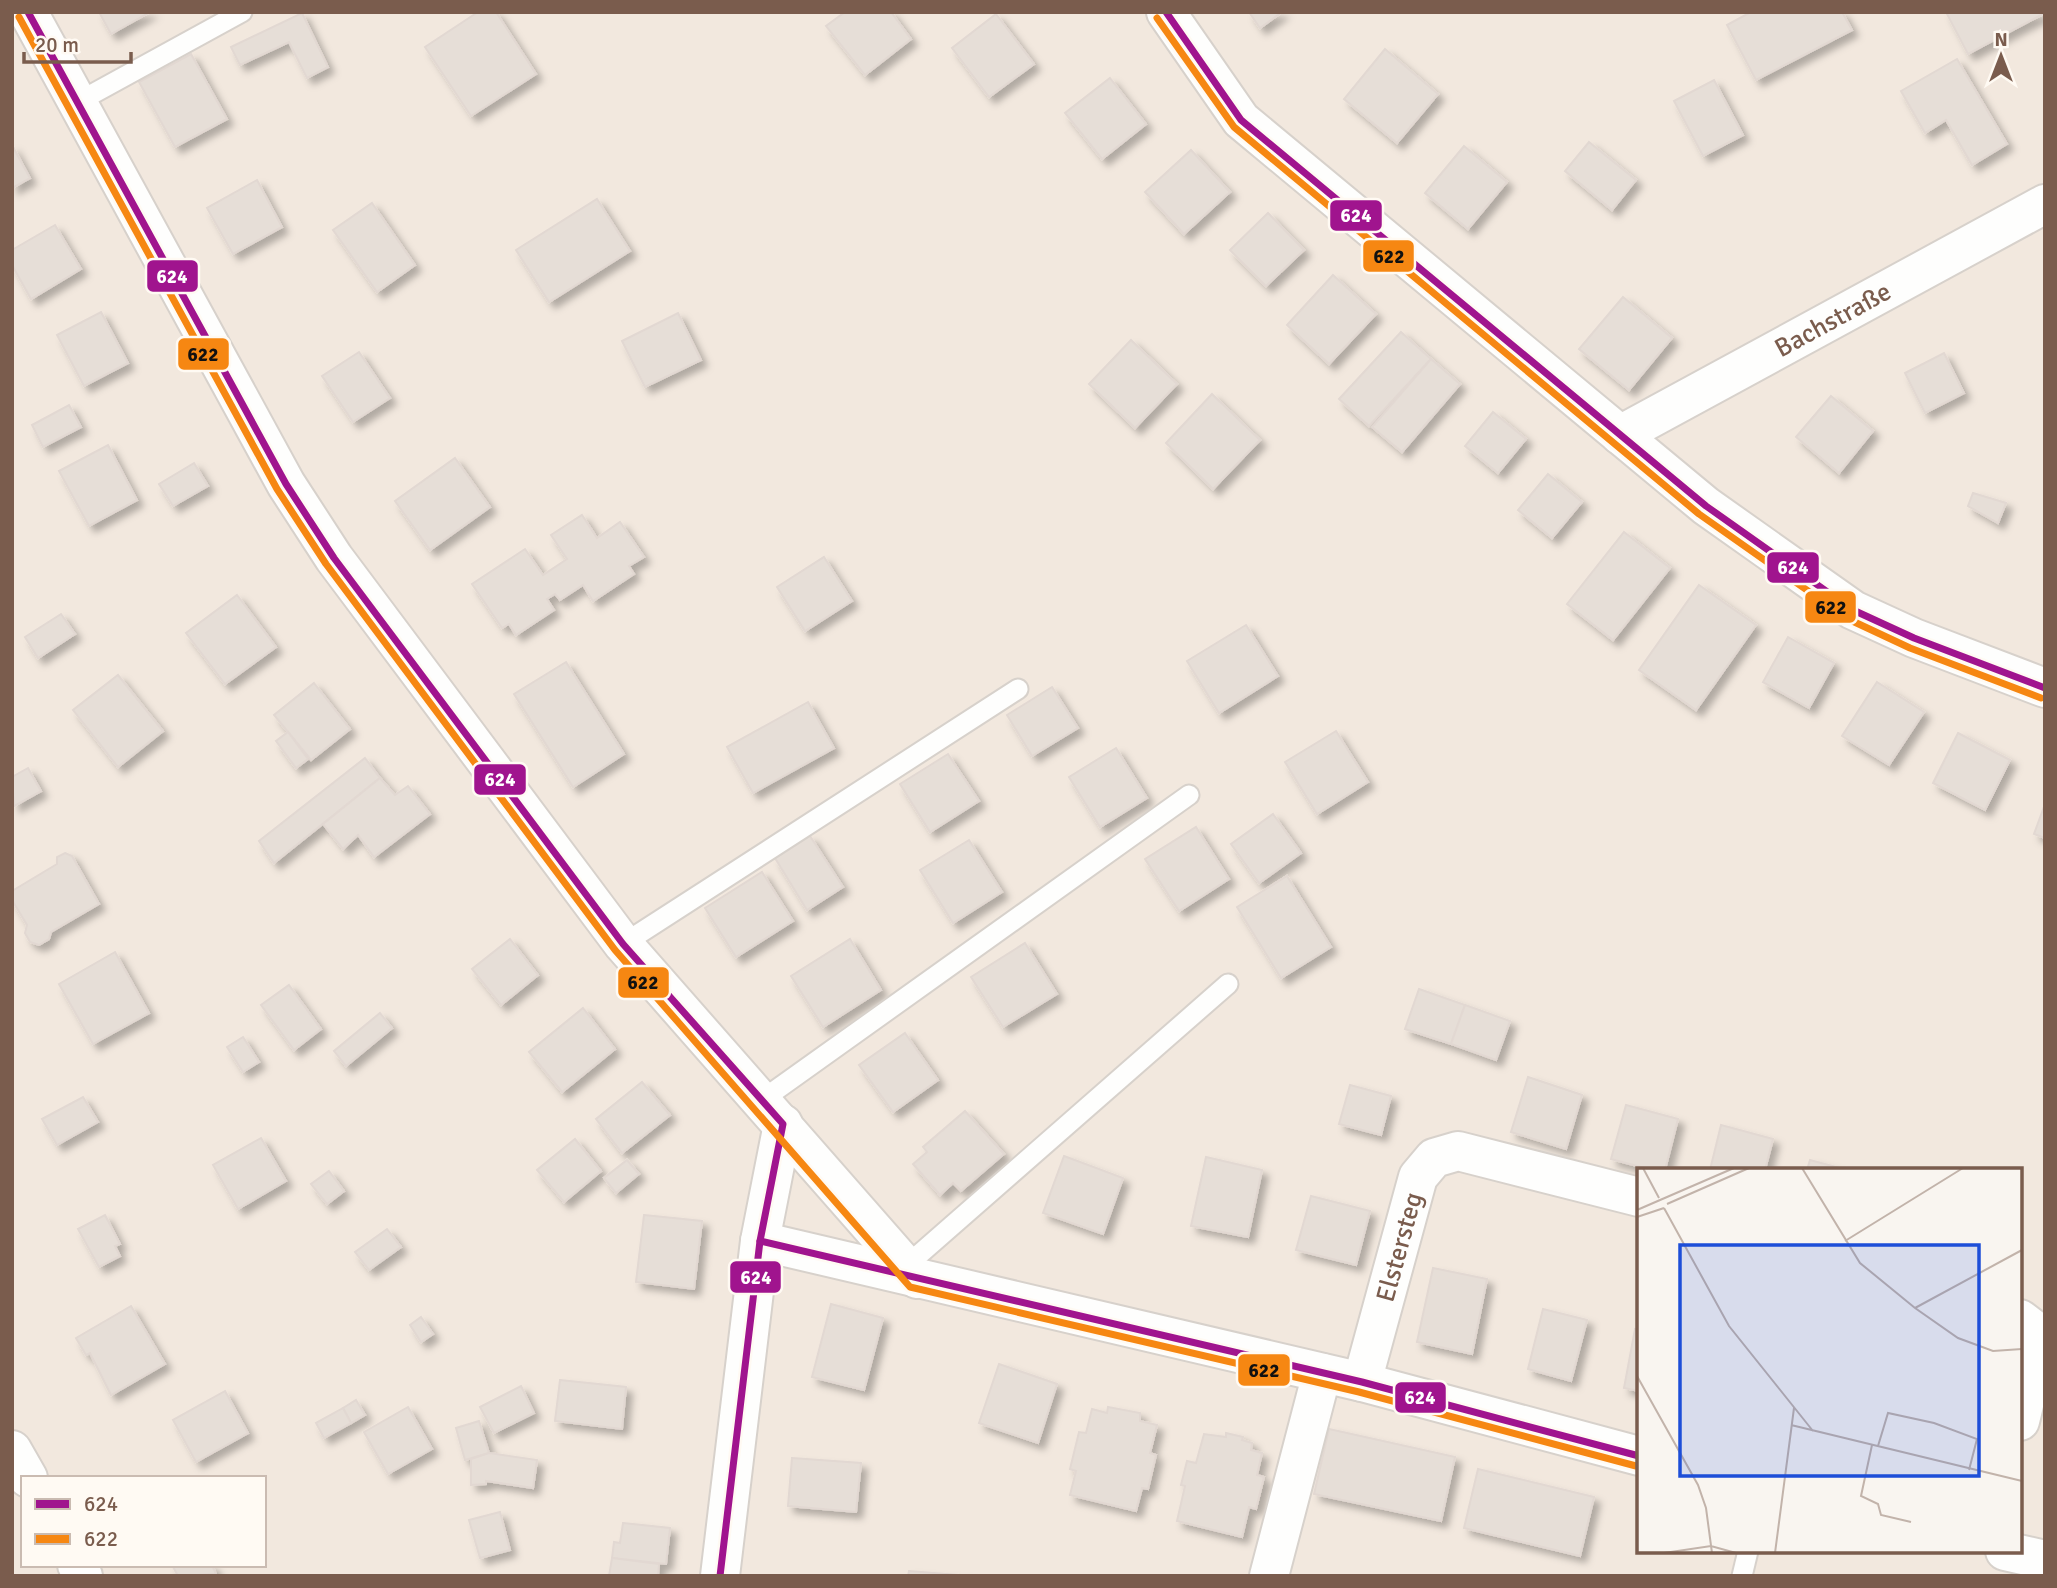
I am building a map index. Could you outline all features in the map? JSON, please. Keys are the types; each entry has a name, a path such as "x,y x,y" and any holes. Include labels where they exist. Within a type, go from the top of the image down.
{"street":[{"path":"27,12 286,484 334,558 623,944 911,1272"},
{"path":"1166,12 1241,120 1706,506 1853,610 1914,638 2045,688"},
{"name":"Bachstraße","path":"1620,435 2045,204"},
{"path":"720,1576 760,1241 772,1112"},
{"name":"Elstersteg","path":"1362,1382 1418,1177 1434,1158 1458,1151 1637,1196"},
{"path":"760,1241 911,1272 1362,1382 1637,1455"},
{"path":"2022,1403 2031,1327"},
{"path":"1269,1576 1322,1373"},
{"path":"12,1450 27,1476"},
{"path":"2014,1553 2045,1560"}],"lane":[{"path":"76,103 242,12"},
{"path":"623,944 1018,689"},
{"path":"772,1112 1189,795"},
{"path":"911,1272 1228,984"},
{"path":"1742,1576 1748,1553"}],"shaded area":[{"path":"12,12 2045,12 2045,1576 12,1576"}],"building":[{"path":"99,12 150,12 111,34"},
{"path":"478,12 496,12 536,74 471,116 425,47"},
{"path":"845,12 891,12 911,39 865,75 826,26"},
{"path":"1249,12 1282,12 1260,28"},
{"path":"1751,12 1842,12 1852,30 1756,80 1727,25"},
{"path":"1946,12 2044,12 2045,13 1968,54"},
{"path":"302,13 328,67 307,78 289,42 240,65 231,47"},
{"path":"996,14 1034,64 989,97 952,48"},
{"path":"1385,49 1438,94 1397,143 1344,99"},
{"path":"191,54 227,119 175,147 139,82"},
{"path":"1957,59 2007,144 1972,165 1946,120 1925,133 1901,91"},
{"path":"1110,78 1146,124 1102,159 1065,113"},
{"path":"1714,80 1743,135 1703,156 1674,101"},
{"path":"1589,142 1636,180 1612,210 1565,171"},
{"path":"12,145 30,178 12,188"},
{"path":"1464,146 1507,182 1468,229 1425,193"},
{"path":"1191,150 1230,192 1184,234 1145,192"},
{"path":"257,180 282,227 233,254 207,208"},
{"path":"597,199 630,251 549,302 516,250"},
{"path":"372,203 415,265 377,292 333,230"},
{"path":"1268,213 1304,250 1266,286 1230,250"},
{"path":"55,225 81,269 31,299 12,265 12,250"},
{"path":"1333,275 1376,314 1329,364 1287,325"},
{"path":"1623,297 1672,338 1629,390 1579,349"},
{"path":"101,312 128,363 84,386 57,335"},
{"path":"678,313 701,360 645,387 622,341"},
{"path":"1401,332 1431,359 1369,426 1339,399"},
{"path":"1131,340 1177,384 1135,428 1089,384"},
{"path":"359,352 390,398 353,422 322,376"},
{"path":"1944,353 1964,393 1925,413 1905,373"},
{"path":"1431,359 1460,384 1402,452 1372,427"},
{"path":"1212,394 1260,440 1213,489 1166,443"},
{"path":"1831,396 1873,431 1839,473 1796,437"},
{"path":"69,405 81,427 43,447 32,425"},
{"path":"1493,412 1526,439 1498,473 1465,446"},
{"path":"108,445 137,500 89,526 59,471"},
{"path":"455,458 490,507 430,550 395,501"},
{"path":"194,463 208,486 173,506 159,484"},
{"path":"1548,474 1582,502 1552,538 1518,510"},
{"path":"1973,493 2006,503 1998,523 1968,506"},
{"path":"582,515 597,538 620,522 644,557 629,566 634,574 593,601 583,585 560,600 555,594 547,599 554,610 516,635 509,624 502,628 472,584 525,549 543,575 567,559 551,535"},
{"path":"1624,532 1670,568 1613,640 1567,604"},
{"path":"824,557 852,601 805,631 777,587"},
{"path":"1699,585 1756,625 1696,710 1639,670"},
{"path":"237,595 276,647 225,684 186,633"},
{"path":"61,614 75,634 38,658 25,637"},
{"path":"1246,625 1278,676 1219,713 1187,661"},
{"path":"1788,637 1834,663 1809,708 1763,682"},
{"path":"566,662 624,754 573,787 514,694"},
{"path":"118,675 163,731 118,767 73,710"},
{"path":"1877,682 1924,712 1889,765 1842,736"},
{"path":"314,683 350,729 311,760 274,715"},
{"path":"1052,687 1078,728 1032,756 1007,715"},
{"path":"808,702 834,748 753,793 727,747"},
{"path":"1336,731 1368,782 1317,814 1285,762"},
{"path":"288,732 308,759 296,768 276,741"},
{"path":"1958,733 2010,760 1985,810 1933,783"},
{"path":"1116,748 1147,798 1100,827 1069,777"},
{"path":"948,754 979,801 930,832 900,784"},
{"path":"365,758 380,778 274,863 259,841"},
{"path":"28,768 41,791 14,806 12,777"},
{"path":"380,778 395,795 408,786 430,814 374,857 358,835 343,849 323,824"},
{"path":"2045,804 2045,838 2034,834"},
{"path":"1273,814 1301,853 1259,883 1231,844"},
{"path":"1196,827 1229,879 1179,911 1145,859"},
{"path":"810,836 843,887 807,910 775,858"},
{"path":"969,840 1002,892 953,923 920,870"},
{"path":"65,853 72,856 99,904 51,932 49,939 39,945 30,942 25,933 27,925 12,900 12,891 57,864 57,857"},
{"path":"762,872 793,921 736,957 705,908"},
{"path":"1287,876 1331,947 1281,978 1237,907"},
{"path":"510,939 538,975 501,1005 472,969"},
{"path":"850,939 881,990 823,1027 791,976"},
{"path":"1025,943 1057,994 1003,1027 971,977"},
{"path":"115,952 149,1013 93,1044 59,984"},
{"path":"289,985 321,1029 294,1050 261,1005"},
{"path":"1419,989 1465,1005 1451,1044 1405,1029"},
{"path":"1465,1005 1510,1021 1496,1060 1451,1044"},
{"path":"583,1008 615,1049 562,1092 529,1052"},
{"path":"380,1013 392,1028 346,1066 334,1051"},
{"path":"905,1033 938,1080 893,1112 859,1065"},
{"path":"243,1037 259,1062 243,1072 227,1047"},
{"path":"1528,1077 1582,1095 1566,1149 1511,1132"},
{"path":"642,1082 670,1115 622,1153 596,1119"},
{"path":"1350,1085 1391,1096 1381,1135 1339,1124"},
{"path":"83,1097 98,1122 57,1145 42,1119"},
{"path":"1626,1105 1678,1119 1666,1168 1645,1168 1611,1159"},
{"path":"965,1111 1004,1154 961,1191 953,1183 940,1195 913,1164 927,1152 923,1147"},
{"path":"1721,1125 1773,1139 1766,1168 1710,1168"},
{"path":"261,1138 286,1181 238,1209 213,1165"},
{"path":"575,1139 601,1171 564,1202 537,1170"},
{"path":"1064,1156 1123,1178 1103,1234 1043,1213"},
{"path":"1206,1157 1262,1170 1248,1237 1191,1226"},
{"path":"627,1160 639,1174 616,1193 604,1178"},
{"path":"1810,1160 1840,1168 1808,1168"},
{"path":"329,1171 344,1191 327,1204 311,1184"},
{"path":"1311,1196 1370,1211 1356,1265 1296,1250"},
{"path":"105,1215 120,1244 115,1246 120,1256 99,1267 78,1229"},
{"path":"644,1215 702,1221 694,1289 636,1282"},
{"path":"387,1229 401,1247 369,1270 355,1252"},
{"path":"1433,1268 1487,1279 1472,1354 1417,1342"},
{"path":"831,1304 883,1318 864,1390 812,1377"},
{"path":"131,1306 165,1364 111,1395 90,1353 86,1355 76,1338"},
{"path":"1543,1309 1587,1320 1571,1381 1528,1369"},
{"path":"421,1317 433,1334 421,1342 410,1325"},
{"path":"1635,1329 1637,1391 1624,1388"},
{"path":"999,1364 1057,1384 1038,1443 979,1423"},
{"path":"560,1380 626,1387 622,1429 555,1421"},
{"path":"521,1386 534,1413 494,1433 480,1407"},
{"path":"225,1391 248,1433 196,1462 173,1420"},
{"path":"356,1400 365,1415 351,1423 343,1408"},
{"path":"408,1407 432,1449 388,1474 364,1432"},
{"path":"1108,1407 1140,1413 1140,1421 1157,1425 1150,1453 1156,1455 1148,1489 1142,1488 1136,1511 1070,1495 1076,1471 1070,1469 1079,1432 1086,1433 1092,1409 1107,1413"},
{"path":"343,1408 351,1423 324,1438 316,1423"},
{"path":"479,1421 489,1453 465,1460 456,1428"},
{"path":"1329,1429 1455,1457 1441,1521 1314,1494"},
{"path":"1226,1433 1243,1437 1242,1440 1252,1443 1251,1450 1262,1453 1257,1475 1264,1477 1256,1509 1249,1507 1242,1537 1177,1521 1185,1486 1181,1485 1187,1461 1196,1463 1204,1434 1226,1437"},
{"path":"489,1453 537,1460 533,1488 486,1481 486,1484 471,1485 471,1459"},
{"path":"792,1458 861,1463 856,1512 788,1506"},
{"path":"1478,1469 1594,1497 1580,1556 1464,1528"},
{"path":"500,1512 510,1550 480,1558 469,1520"},
{"path":"623,1523 670,1528 666,1564 612,1558 614,1542 620,1543"},
{"path":"612,1558 659,1564 658,1576 609,1576"},
{"path":"173,1567 213,1567 216,1574 178,1576"},
{"path":"909,1571 971,1576 908,1576"}],"transit line":[{"name":"624","path":"28,12 286,484 334,558 623,944 783,1124 760,1241 720,1576"},
{"name":"624","path":"1166,12 1241,120 1706,506 1853,610 1914,638 2045,688"},
{"name":"622","path":"19,17 277,489 326,564 615,950 910,1287 1359,1392 1636,1466"},
{"name":"622","path":"1157,18 1234,127 1699,514 1848,619 1910,648 2041,698"},
{"name":"624","path":"760,1241 1362,1382 1637,1455"}]}
